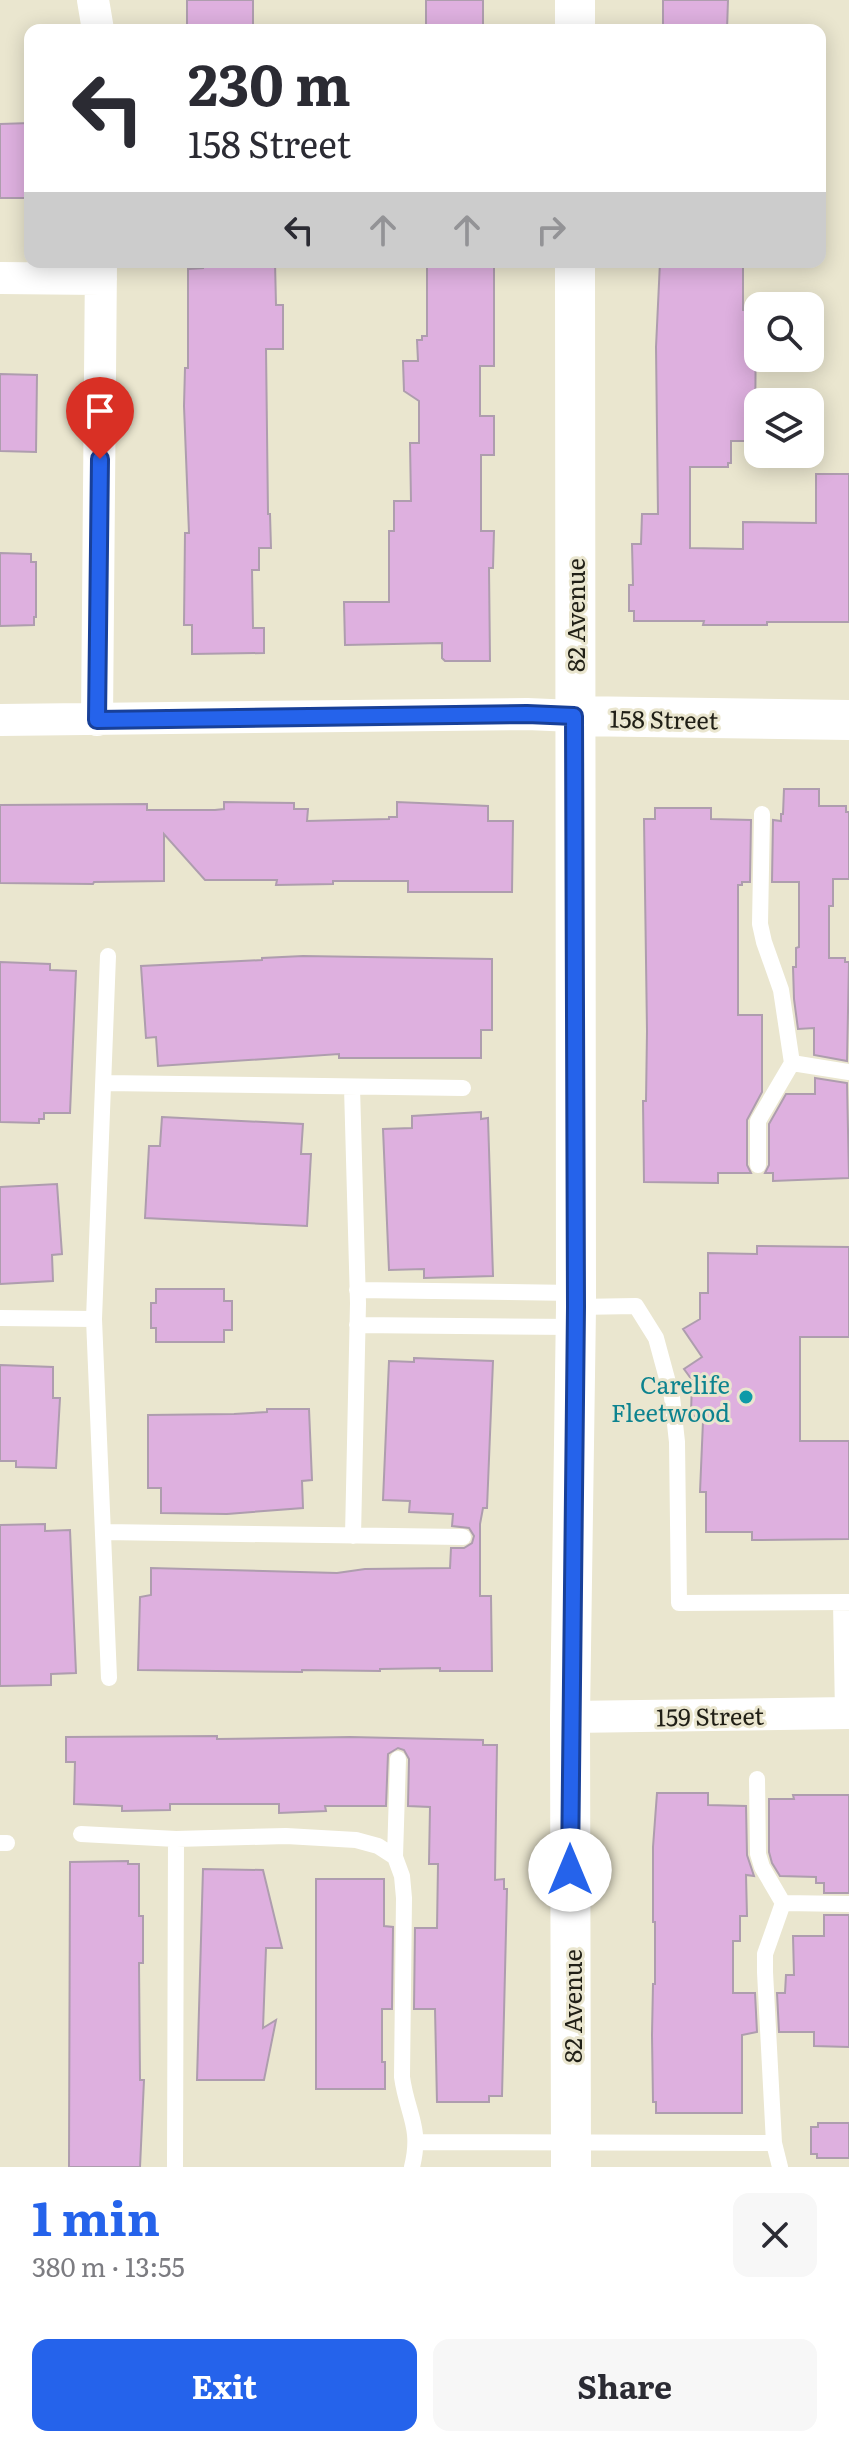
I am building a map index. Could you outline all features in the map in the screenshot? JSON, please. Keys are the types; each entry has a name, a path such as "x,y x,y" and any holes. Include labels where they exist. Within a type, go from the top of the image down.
{"street":[{"path":"93,0 97,24"},
{"path":"575,0 575,24"},
{"name":"82 Avenue","path":"571,2156 575,268"},
{"path":"0,278 101,270 97,720"},
{"name":"158 Street","path":"0,720 527,714 849,720"},
{"name":"159 Street","path":"570,1717 846,1713"}],"lane":[{"path":"758,1165 758,1121 792,1063 781,990 760,924 762,814"},
{"path":"108,956 94,1319 109,1678"},
{"path":"792,1063 849,1072"},
{"path":"105,1083 463,1088"},
{"path":"352,1087 357,1290 353,1536"},
{"path":"357,1290 575,1309"},
{"path":"357,1325 636,1306 656,1338 672,1397 677,1442 679,1603 845,1602 846,1713"},
{"path":"0,1318 94,1319"},
{"path":"103,1532 463,1537"},
{"path":"398,1759 395,1857 402,1876 404,1898 402,2077 404,2098 418,2142 412,2167"},
{"path":"757,1779 758,1854 783,1903 765,1954 774,2143 780,2167"},
{"path":"81,1834 176,1839 286,1836 356,1840 378,1846 395,1857"},
{"path":"175,2167 176,1839"},
{"path":"783,1903 849,1904"},
{"path":"418,2142 571,2156 774,2143"}],"building":[{"path":"187,0 253,0 253,24 187,24"},
{"path":"426,0 483,0 483,24 426,24"},
{"path":"663,0 728,0 727,24 663,24"},
{"path":"24,123 24,198 0,198 0,124"},
{"path":"275,268 276,305 283,305 283,349 266,349 271,548 259,548 259,570 252,570 253,628 264,628 264,653 192,654 192,625 184,625 185,533 189,533 184,406 185,368 188,368 188,269"},
{"path":"427,268 494,268 494,366 480,366 480,416 494,416 494,455 481,455 481,531 494,531 493,568 489,568 490,661 445,661 442,658 442,643 345,645 344,602 389,602 389,531 394,531 394,501 411,501 410,443 419,443 419,401 404,391 403,361 418,361 417,340 427,336"},
{"path":"660,268 743,268 744,372 756,372 755,388 744,388 744,441 731,441 731,463 728,467 690,467 690,548 743,549 743,522 816,523 816,474 849,474 849,622 703,625 704,621 634,621 634,611 629,611 629,585 633,585 632,544 641,544 642,514 658,514 656,347"},
{"path":"0,374 37,375 36,452 0,451"},
{"path":"0,553 31,554 31,562 36,562 34,625 0,626"},
{"path":"784,789 819,789 819,806 846,806 846,812 849,812 849,879 833,879 833,906 829,906 829,958 845,958 845,962 849,962 847,1061 814,1055 814,1028 798,1029 793,967 796,967 796,948 799,947 799,882 772,882 773,820 781,821"},
{"path":"224,802 294,803 294,809 308,809 307,821 389,819 397,817 397,802 488,806 488,821 513,821 512,892 408,892 408,881 276,885 277,880 205,880 164,834 164,881 0,883 0,805 147,804 147,810 215,810 224,809"},
{"path":"655,808 711,808 711,819 751,820 750,882 738,885 738,1015 762,1015 762,1092 747,1120 747,1165 751,1173 718,1173 718,1183 644,1182 643,1101 646,1101 647,1031 644,819 655,819"},
{"path":"303,956 492,959 492,1030 481,1030 481,1058 339,1058 339,1054 158,1066 156,1037 146,1038 141,966"},
{"path":"0,962 50,964 50,970 76,971 70,1113 44,1113 44,1119 39,1119 39,1123 0,1122"},
{"path":"815,1078 847,1083 849,1178 773,1181 773,1173 765,1173 769,1165 769,1124 786,1094 815,1094"},
{"path":"481,1112 481,1119 488,1118 493,1276 424,1278 424,1269 389,1270 383,1129 412,1128 412,1116"},
{"path":"162,1117 303,1124 301,1154 311,1154 307,1226 145,1218 149,1146 160,1146"},
{"path":"57,1184 62,1254 52,1255 53,1281 0,1284 0,1187"},
{"name":"Carelife Fleetwood","path":"757,1246 849,1247 849,1337 800,1337 800,1441 849,1441 849,1539 752,1540 752,1532 706,1532 706,1492 700,1492 703,1421 691,1414 692,1380 684,1369 702,1357 683,1329 700,1319 700,1293 708,1293 708,1253 757,1254"},
{"path":"156,1289 224,1289 224,1301 232,1301 232,1330 224,1330 224,1342 156,1342 156,1328 151,1328 151,1303 156,1303"},
{"path":"414,1358 493,1361 487,1508 483,1508 480,1524 480,1596 491,1596 492,1671 440,1671 440,1668 302,1672 138,1670 140,1597 151,1595 151,1568 337,1573 365,1569 450,1568 451,1548 464,1548 472,1543 474,1536 469,1528 452,1526 453,1514 409,1512 410,1501 383,1500 389,1361 414,1362"},
{"path":"0,1365 53,1367 53,1398 60,1398 56,1468 16,1467 16,1461 0,1461"},
{"path":"267,1409 309,1409 312,1480 302,1481 303,1508 227,1514 161,1513 161,1488 148,1488 148,1415 234,1414 267,1412"},
{"path":"45,1524 45,1531 70,1530 76,1673 51,1674 51,1685 0,1686 0,1525"},
{"path":"217,1736 217,1739 350,1737 483,1740 483,1745 497,1745 495,1880 504,1879 504,1889 507,1889 502,2096 489,2096 489,2102 437,2102 435,2009 414,2009 415,1928 437,1928 438,1864 429,1864 430,1807 408,1806 409,1759 404,1750 398,1748 388,1754 386,1806 325,1806 326,1811 279,1813 279,1804 170,1804 170,1810 122,1811 122,1806 74,1804 75,1762 66,1762 66,1737"},
{"path":"657,1793 708,1793 708,1805 746,1806 747,1855 754,1876 746,1875 747,1916 740,1916 740,1941 733,1941 733,1993 755,1993 757,2032 742,2035 742,2113 656,2113 656,2102 653,2102 653,1847"},
{"path":"793,1795 849,1795 849,1893 824,1893 824,1883 816,1883 816,1877 780,1876 772,1863 769,1852 769,1799 794,1799"},
{"path":"128,1861 128,1864 139,1864 139,1916 143,1916 143,1963 139,1963 140,2080 144,2080 140,2167 69,2167 70,1862"},
{"path":"203,1869 263,1870 282,1948 266,1948 263,2028 276,2020 264,2080 197,2080"},
{"path":"316,1879 384,1879 384,1926 393,1927 392,2009 382,2009 385,2089 316,2089"},
{"path":"824,1915 849,1915 849,2047 814,2046 814,2032 779,2032 777,1993 785,1993 786,1975 794,1975 793,1936 824,1936"},
{"path":"818,2123 849,2123 849,2158 817,2158 817,2154 811,2154 811,2127 818,2127"}],"place":[{"name":"Carelife Fleetwood","path":"746,1397"}],"route":[{"path":"100,459 97,720 574,716 576,1307 570,1870"}]}
